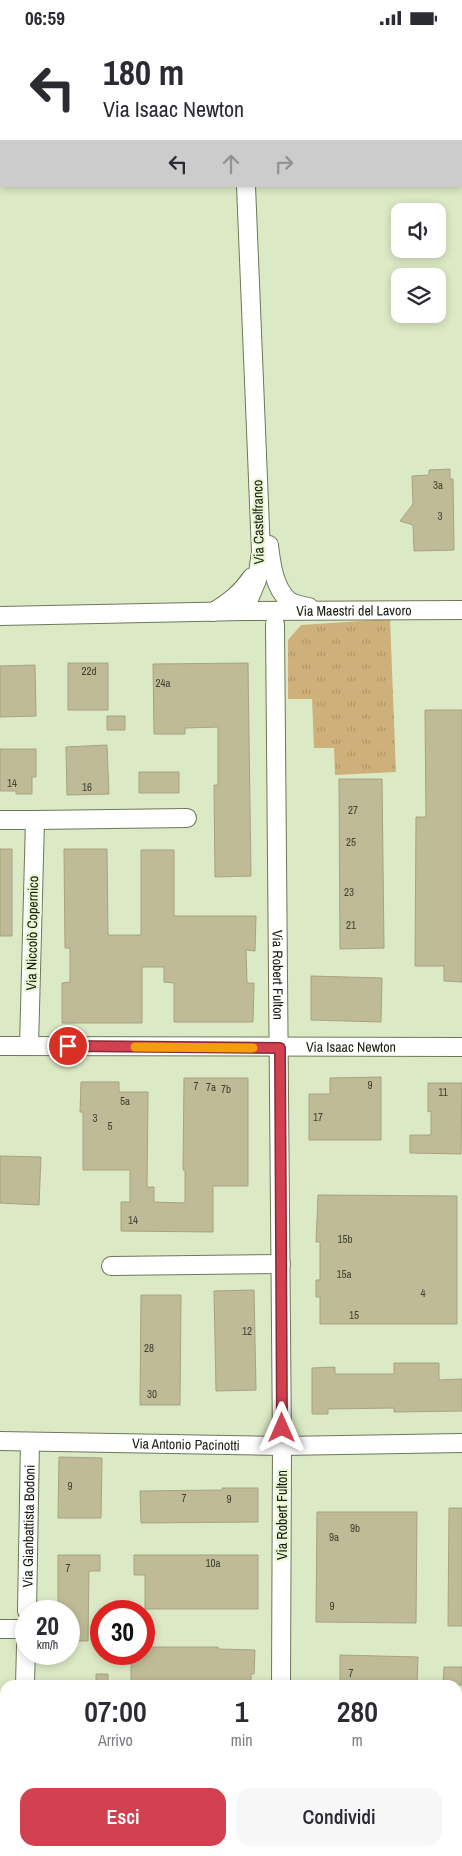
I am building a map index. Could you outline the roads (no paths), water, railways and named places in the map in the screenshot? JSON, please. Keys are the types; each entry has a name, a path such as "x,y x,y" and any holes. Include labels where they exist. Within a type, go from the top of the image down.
{"street":[{"name":"Via Castelfranco","path":"244,611 260,566 259,494 256,459 246,187"},
{"path":"259,494 273,573 279,587 290,601 324,611"},
{"path":"212,612 232,601 244,589 260,566"},
{"name":"Via Maestri del Lavoro","path":"244,611 462,610"},
{"path":"0,616 244,611"},
{"name":"Via Robert Fulton","path":"275,624 280,1048 281,1680"},
{"path":"0,821 187,818"},
{"name":"Via Niccolò Copernico","path":"29,1046 35,820"},
{"name":"Via Isaac Newton","path":"0,1046 462,1047"},
{"path":"111,1266 281,1263"},
{"name":"Via Antonio Pacinotti","path":"0,1441 282,1446 462,1443"},
{"name":"Via Gianbattista Bodoni","path":"27,1600 30,1442"},
{"path":"0,1629 15,1629"},
{"path":"25,1680 26,1665"}]}
